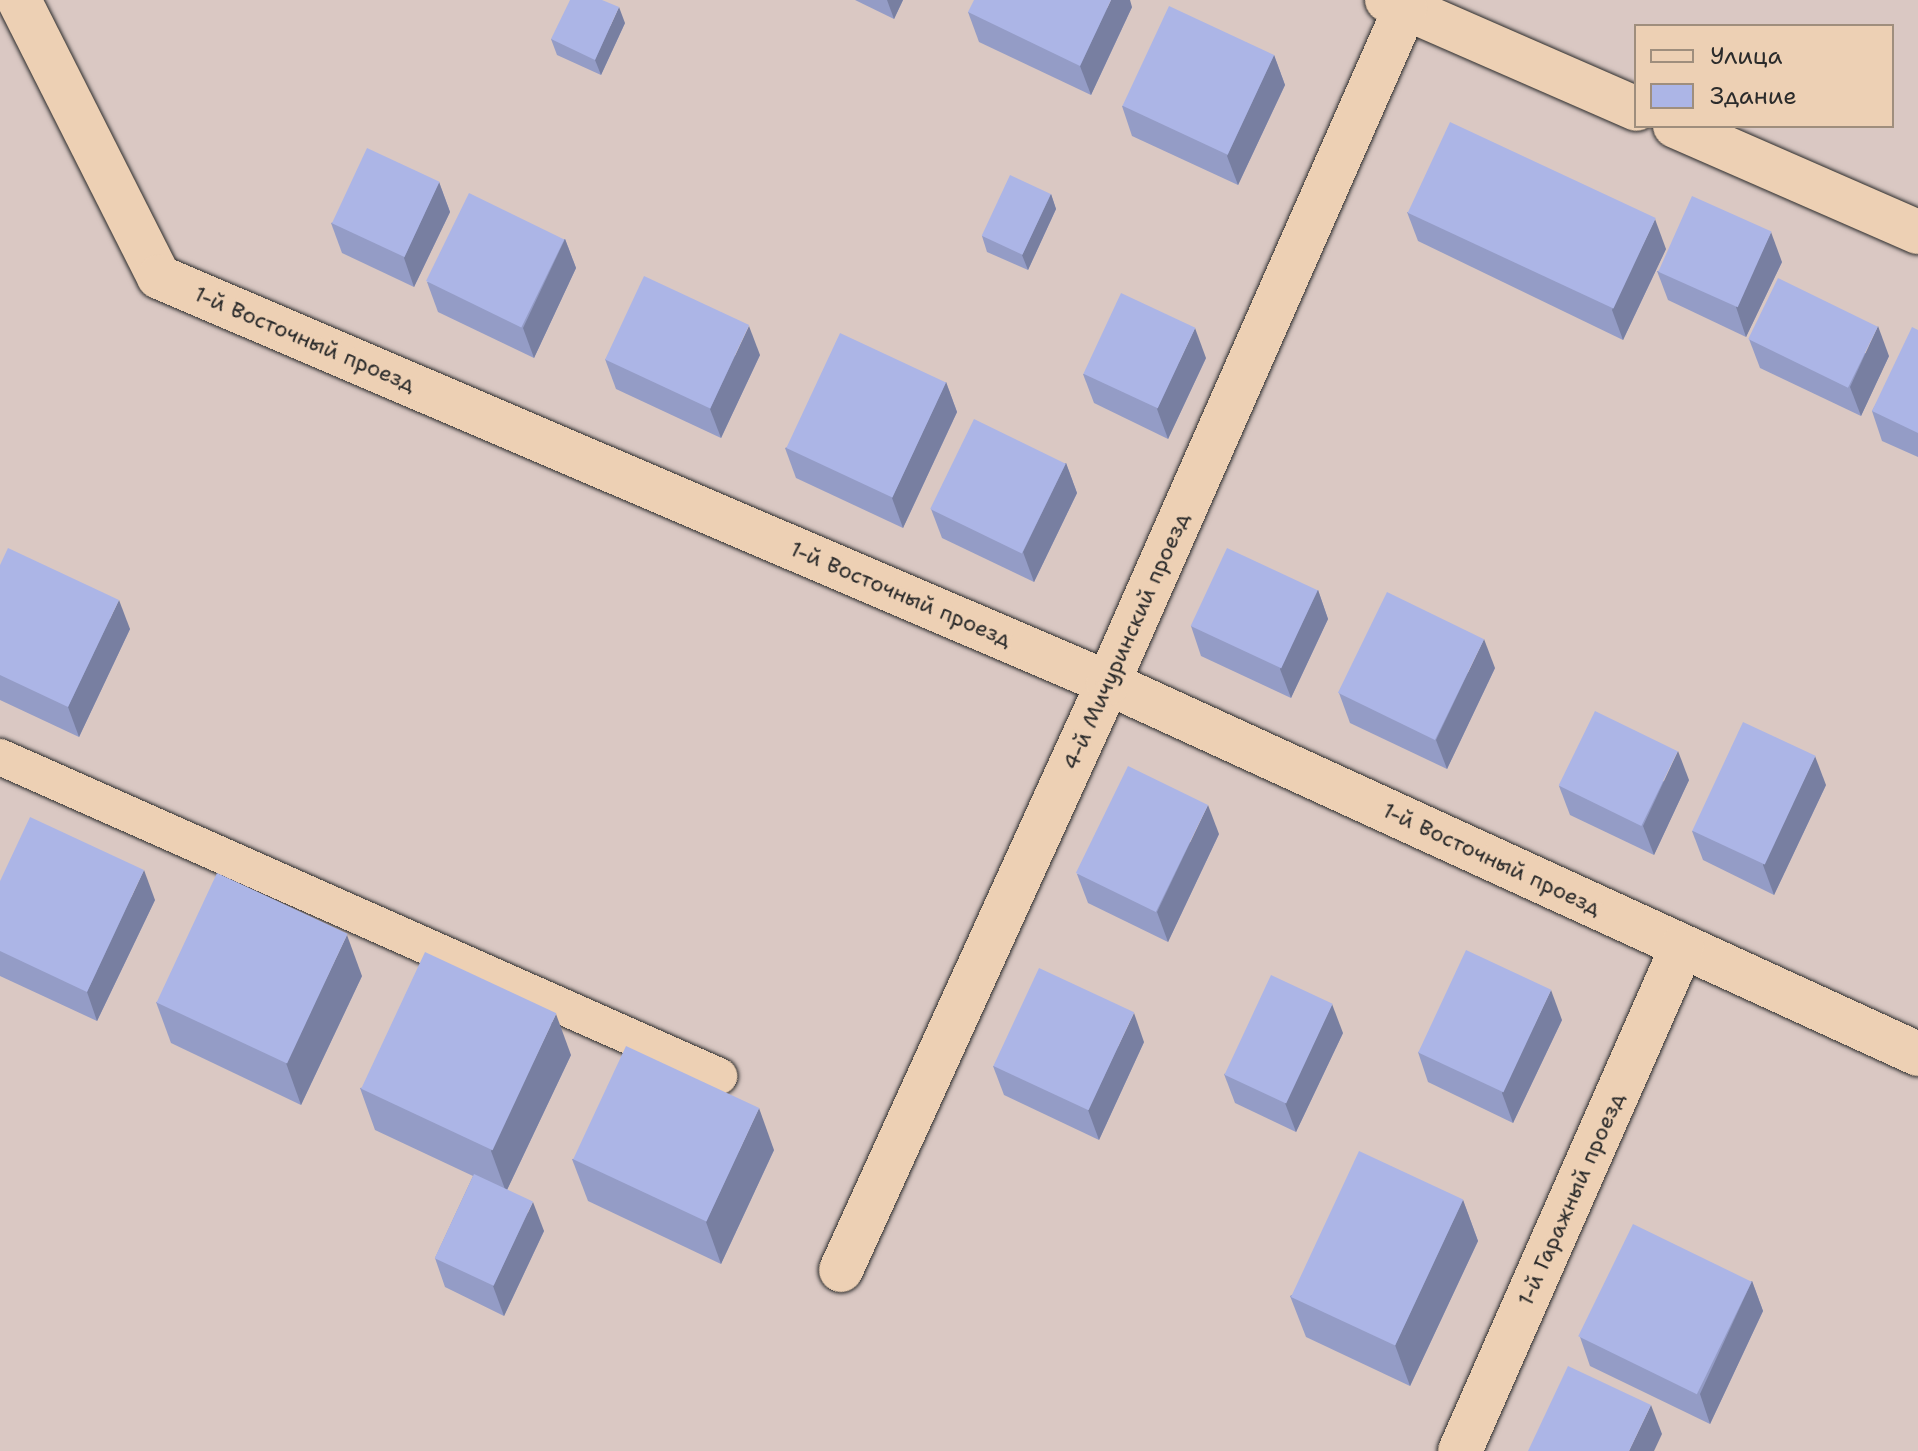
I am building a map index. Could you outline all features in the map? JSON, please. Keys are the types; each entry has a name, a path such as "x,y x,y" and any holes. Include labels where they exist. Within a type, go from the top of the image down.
{"street":[{"name":"1-й Восточный проезд","path":"19,0 159,277 1108,683 1918,1054"},
{"name":"4-й Мичуринский проезд","path":"841,1270 1108,683 1396,4"},
{"path":"1396,4 1634,108"},
{"path":"1680,128 1918,232"},
{"name":"1-й Гаражный проезд","path":"1460,1451 1682,947"}],"lane":[{"path":"0,757 719,1076"}],"building":[{"path":"570,0 602,0 619,7 595,60 551,39"},
{"path":"974,0 1111,0 1080,66 968,12"},
{"path":"1169,6 1274,55 1228,155 1123,106"},
{"path":"1450,122 1656,218 1613,309 1408,213"},
{"path":"367,148 440,182 404,257 332,223"},
{"path":"1010,175 1051,194 1022,255 982,236"},
{"path":"469,193 564,239 521,328 426,281"},
{"path":"1692,196 1771,231 1738,307 1658,272"},
{"path":"644,276 749,325 710,408 605,359"},
{"path":"1778,278 1878,327 1848,388 1748,339"},
{"path":"1121,293 1195,328 1158,408 1083,374"},
{"path":"1912,327 1918,330 1918,433 1872,411"},
{"path":"840,333 946,382 892,498 786,448"},
{"path":"974,419 1066,464 1022,554 930,509"},
{"path":"8,548 119,600 68,707 0,675 0,565"},
{"path":"1227,548 1318,590 1281,668 1191,626"},
{"path":"1387,592 1484,639 1435,740 1338,693"},
{"path":"1595,711 1678,751 1641,826 1559,786"},
{"path":"1743,722 1816,756 1765,865 1692,831"},
{"path":"1128,766 1208,805 1156,912 1076,873"},
{"path":"30,817 144,870 87,992 0,951 0,881"},
{"path":"217,873 348,934 287,1063 157,1003"},
{"path":"1466,950 1551,990 1503,1092 1418,1052"},
{"path":"425,952 556,1013 493,1150 361,1089"},
{"path":"1039,968 1134,1012 1089,1110 993,1066"},
{"path":"1271,975 1333,1004 1286,1103 1225,1075"},
{"path":"626,1046 759,1108 706,1221 573,1159"},
{"path":"1359,1151 1463,1200 1395,1346 1291,1297"},
{"path":"474,1174 533,1201 494,1286 435,1258"},
{"path":"1633,1224 1752,1282 1697,1394 1578,1336"},
{"path":"1568,1366 1651,1405 1629,1451 1528,1451"}]}
